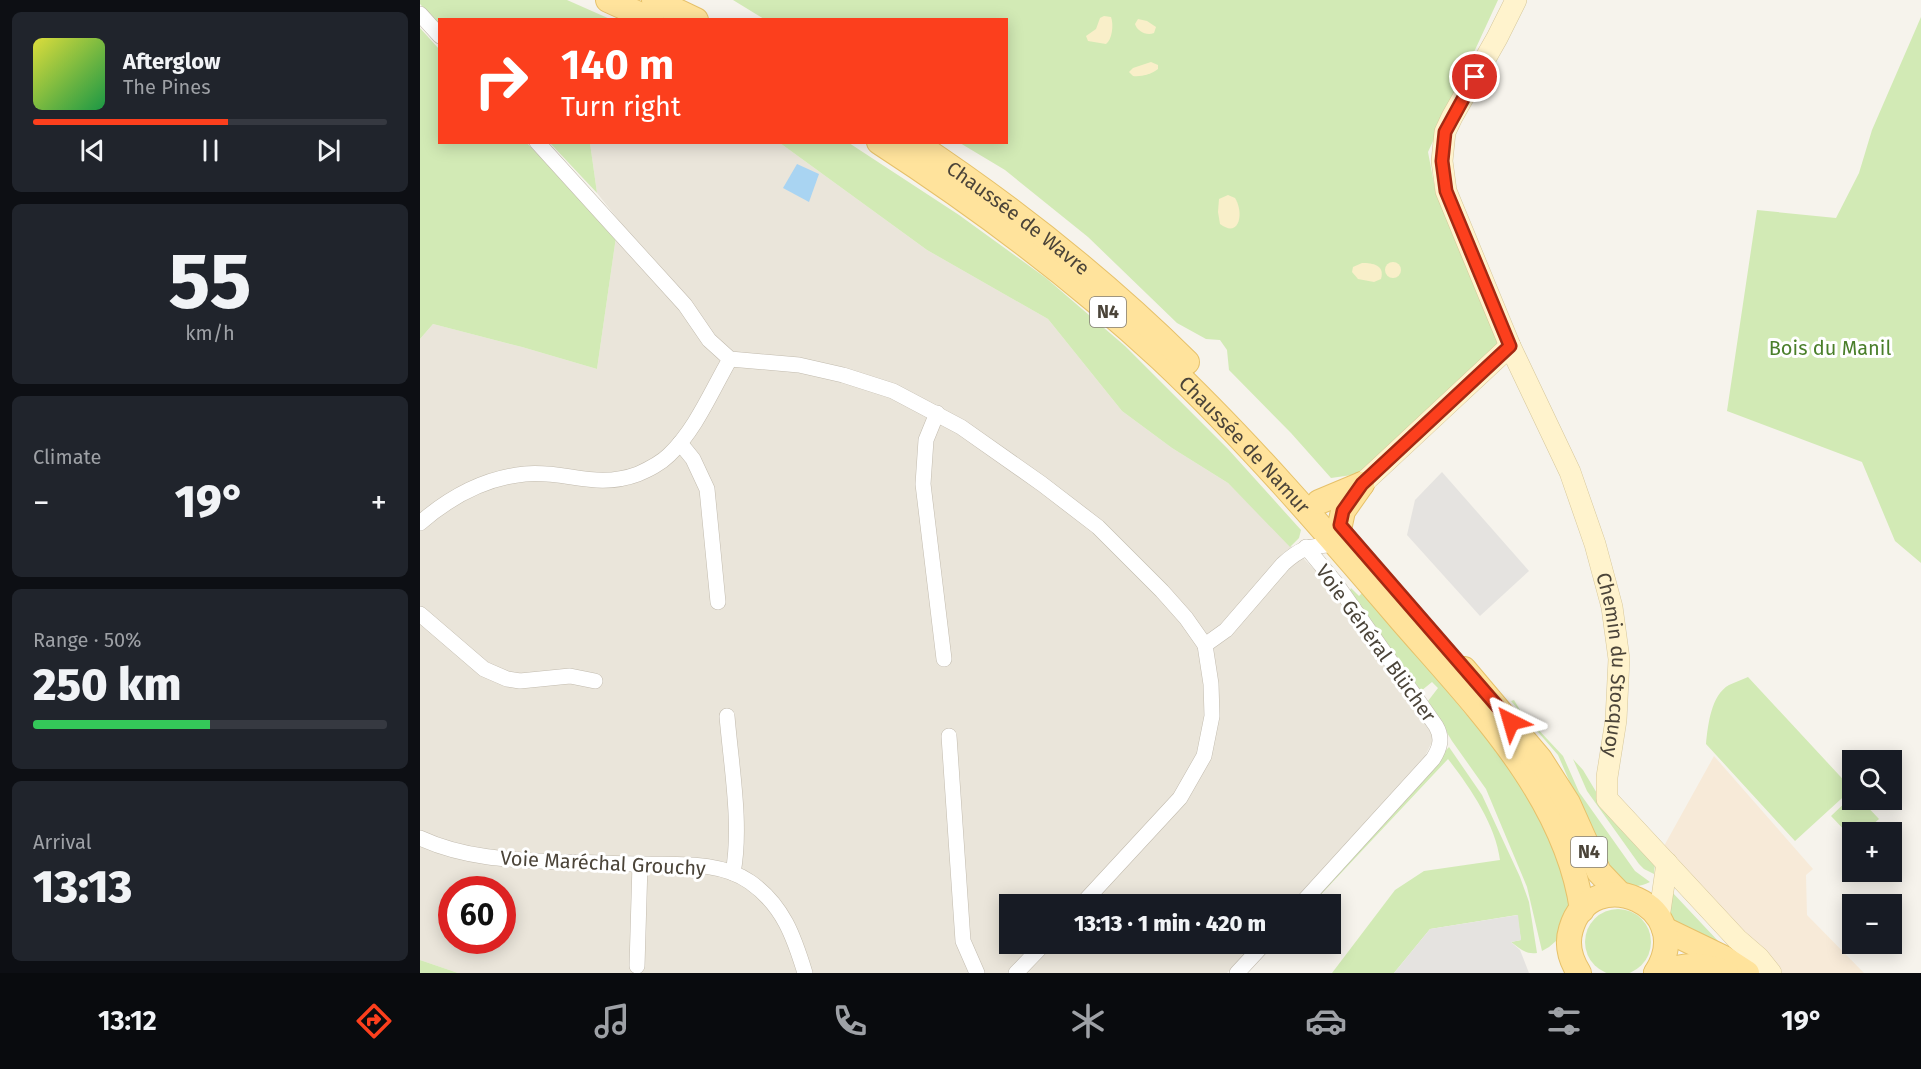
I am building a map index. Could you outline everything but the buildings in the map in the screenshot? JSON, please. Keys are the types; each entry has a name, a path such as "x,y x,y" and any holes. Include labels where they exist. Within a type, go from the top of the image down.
{"main road":[{"path":"608,0 648,18"},
{"path":"654,0 692,18"},
{"name":"Chaussée de Namur","path":"882,144 994,221 1108,313 1162,360 1314,508"},
{"name":"Chaussée de Wavre","path":"917,144 1007,208 1094,277 1159,335 1222,397"},
{"name":"Chaussée de Namur","path":"1222,397 1314,508 1540,759 1569,803 1599,872 1626,895 1643,901 1662,923 1747,973"},
{"path":"1314,508 1362,484"},
{"path":"1337,534 1343,511 1362,484"},
{"name":"Chaussée de Namur","path":"1337,534 1502,739 1532,780 1552,815 1576,885 1582,910"},
{"name":"N4","path":"1582,910 1594,900 1607,895 1626,895"},
{"path":"1579,973 1570,956 1568,945 1572,926 1582,910"},
{"path":"1656,973 1664,958 1666,943 1662,923"},
{"path":"1656,973 1688,965 1712,967 1726,973"}],"street":[{"name":"Chemin du Stocquoy","path":"1516,0 1445,132 1442,161 1446,191 1510,346 1570,472 1612,607 1619,659 1616,720 1607,777 1607,799 1771,973"},
{"path":"420,14 438,34"},
{"path":"539,144 677,296 709,340 730,359 799,365 843,375 893,391 937,413 961,427 1042,484 1098,527 1186,618 1205,645 1211,684 1212,716 1209,737 1200,763 1180,798 1091,894"},
{"path":"1362,484 1510,346"},
{"path":"420,523 458,495 482,484 511,476 547,474 597,481 625,478 655,465 680,443 730,359"},
{"path":"937,413 926,440 923,483 944,659"},
{"path":"680,443 693,459 707,489 717,602"},
{"path":"1305,547 1314,508"},
{"path":"1205,645 1226,630 1283,564 1305,547 1337,534"},
{"name":"Voie Général Blücher","path":"1305,547 1342,592 1436,726 1440,738 1438,751 1433,759 1310,894"},
{"path":"420,615 483,669 495,675 520,681 570,676 595,681"},
{"path":"727,716 736,834 733,873"},
{"path":"948,736 963,941 977,973"},
{"name":"Voie Maréchal Grouchy","path":"420,838 463,853 501,859 716,868 733,873 749,881 765,895 783,917 795,937 805,973"},
{"path":"1626,895 1643,892 1657,880 1667,863"},
{"path":"1662,923 1667,863"},
{"path":"637,966 640,864"},
{"path":"1016,973 1034,954"},
{"path":"1237,973 1255,954"}],"shaded area":[{"path":"590,144 781,144 927,250 1048,319 1122,411 1172,448 1228,483 1316,571 1436,734 1423,760 1299,894 999,894 999,954 1245,954 1227,973 458,973 420,960 420,339 433,324 597,369 616,237 624,227 597,193"},
{"path":"1442,472 1529,571 1480,616 1407,535 1415,500"},
{"path":"1714,756 1813,869 1806,875 1807,915 1842,951 1842,954 1845,954 1864,973 1771,973 1664,846"},
{"path":"1518,915 1521,940 1511,942 1520,950 1529,973 1394,973 1430,929"}],"green space":[{"path":"420,0 567,0 608,18 438,18 438,23 420,4"},
{"path":"733,0 1498,0 1428,152 1435,189 1456,230 1500,339 1497,349 1360,472 1331,478 1291,433 1229,370 1227,350 1220,340 1206,339 1177,323 1088,237 1005,170 962,144 1008,144 1008,18 762,18"},
{"name":"Bois du Manil","path":"1921,17 1921,563 1895,541 1862,462 1727,411 1757,210 1836,218 1859,173 1872,130"},
{"path":"420,28 438,48 438,144 528,144 616,237 597,369 433,324 420,339"},
{"path":"551,144 590,144 597,193"},
{"path":"781,144 851,144 959,215 1046,278 1125,346 1228,449 1301,530 1299,538 1290,547 1228,483 1172,448 1122,411 1048,319 927,250"},
{"path":"1351,588 1359,596 1364,591 1514,772 1550,836 1566,881 1571,908 1556,941 1542,951 1527,887 1486,789 1452,741 1428,701 1438,688 1432,682 1421,691 1351,597 1349,592"},
{"path":"1748,677 1842,778 1842,798 1795,841 1706,744 1714,703 1729,685"},
{"path":"1514,700 1520,710 1563,756 1579,792 1635,871 1650,882 1631,886 1617,878 1607,868 1558,755 1511,701"},
{"path":"1449,747 1482,795 1520,877 1529,902 1537,953 1526,952 1511,942 1521,940 1517,915 1430,929 1394,973 1332,973 1395,890 1424,871 1500,860 1487,820 1473,794 1448,759 1321,894 1316,894"},
{"path":"1573,759 1583,770 1598,795 1655,863 1654,874 1639,864 1587,791"},
{"path":"1842,806 1842,810 1870,810 1879,819 1876,822 1842,822 1842,828 1831,816"},
{"path":"1671,891 1719,942 1737,954 1676,927 1668,916"},
{"path":"1618,909 1631,912 1641,919 1648,929 1651,942 1648,955 1641,965 1631,972 1618,975 1605,972 1595,965 1588,955 1585,942 1588,929 1595,919 1605,912"},
{"path":"420,960 458,973 420,973"}],"sand":[{"path":"1111,17 1112,20 1110,39 1106,44 1088,41 1086,36 1096,29 1100,18"},
{"path":"1138,19 1147,21 1156,27 1154,33 1148,34 1140,31 1135,24"},
{"path":"1151,62 1158,65 1158,69 1153,72 1143,76 1133,76 1129,72 1133,68"},
{"path":"1228,195 1235,198 1239,210 1238,222 1232,228 1220,224 1218,212 1219,199"},
{"path":"1393,262 1401,270 1393,278 1385,270"},
{"path":"1362,263 1374,264 1380,268 1381,279 1374,282 1358,279 1352,272 1353,267"}],"water":[{"path":"797,164 819,174 809,202 783,188"}],"route":[{"path":"1475,77 1445,132 1442,161 1446,191 1510,346 1362,484 1343,511 1340,525 1511,722"}]}
